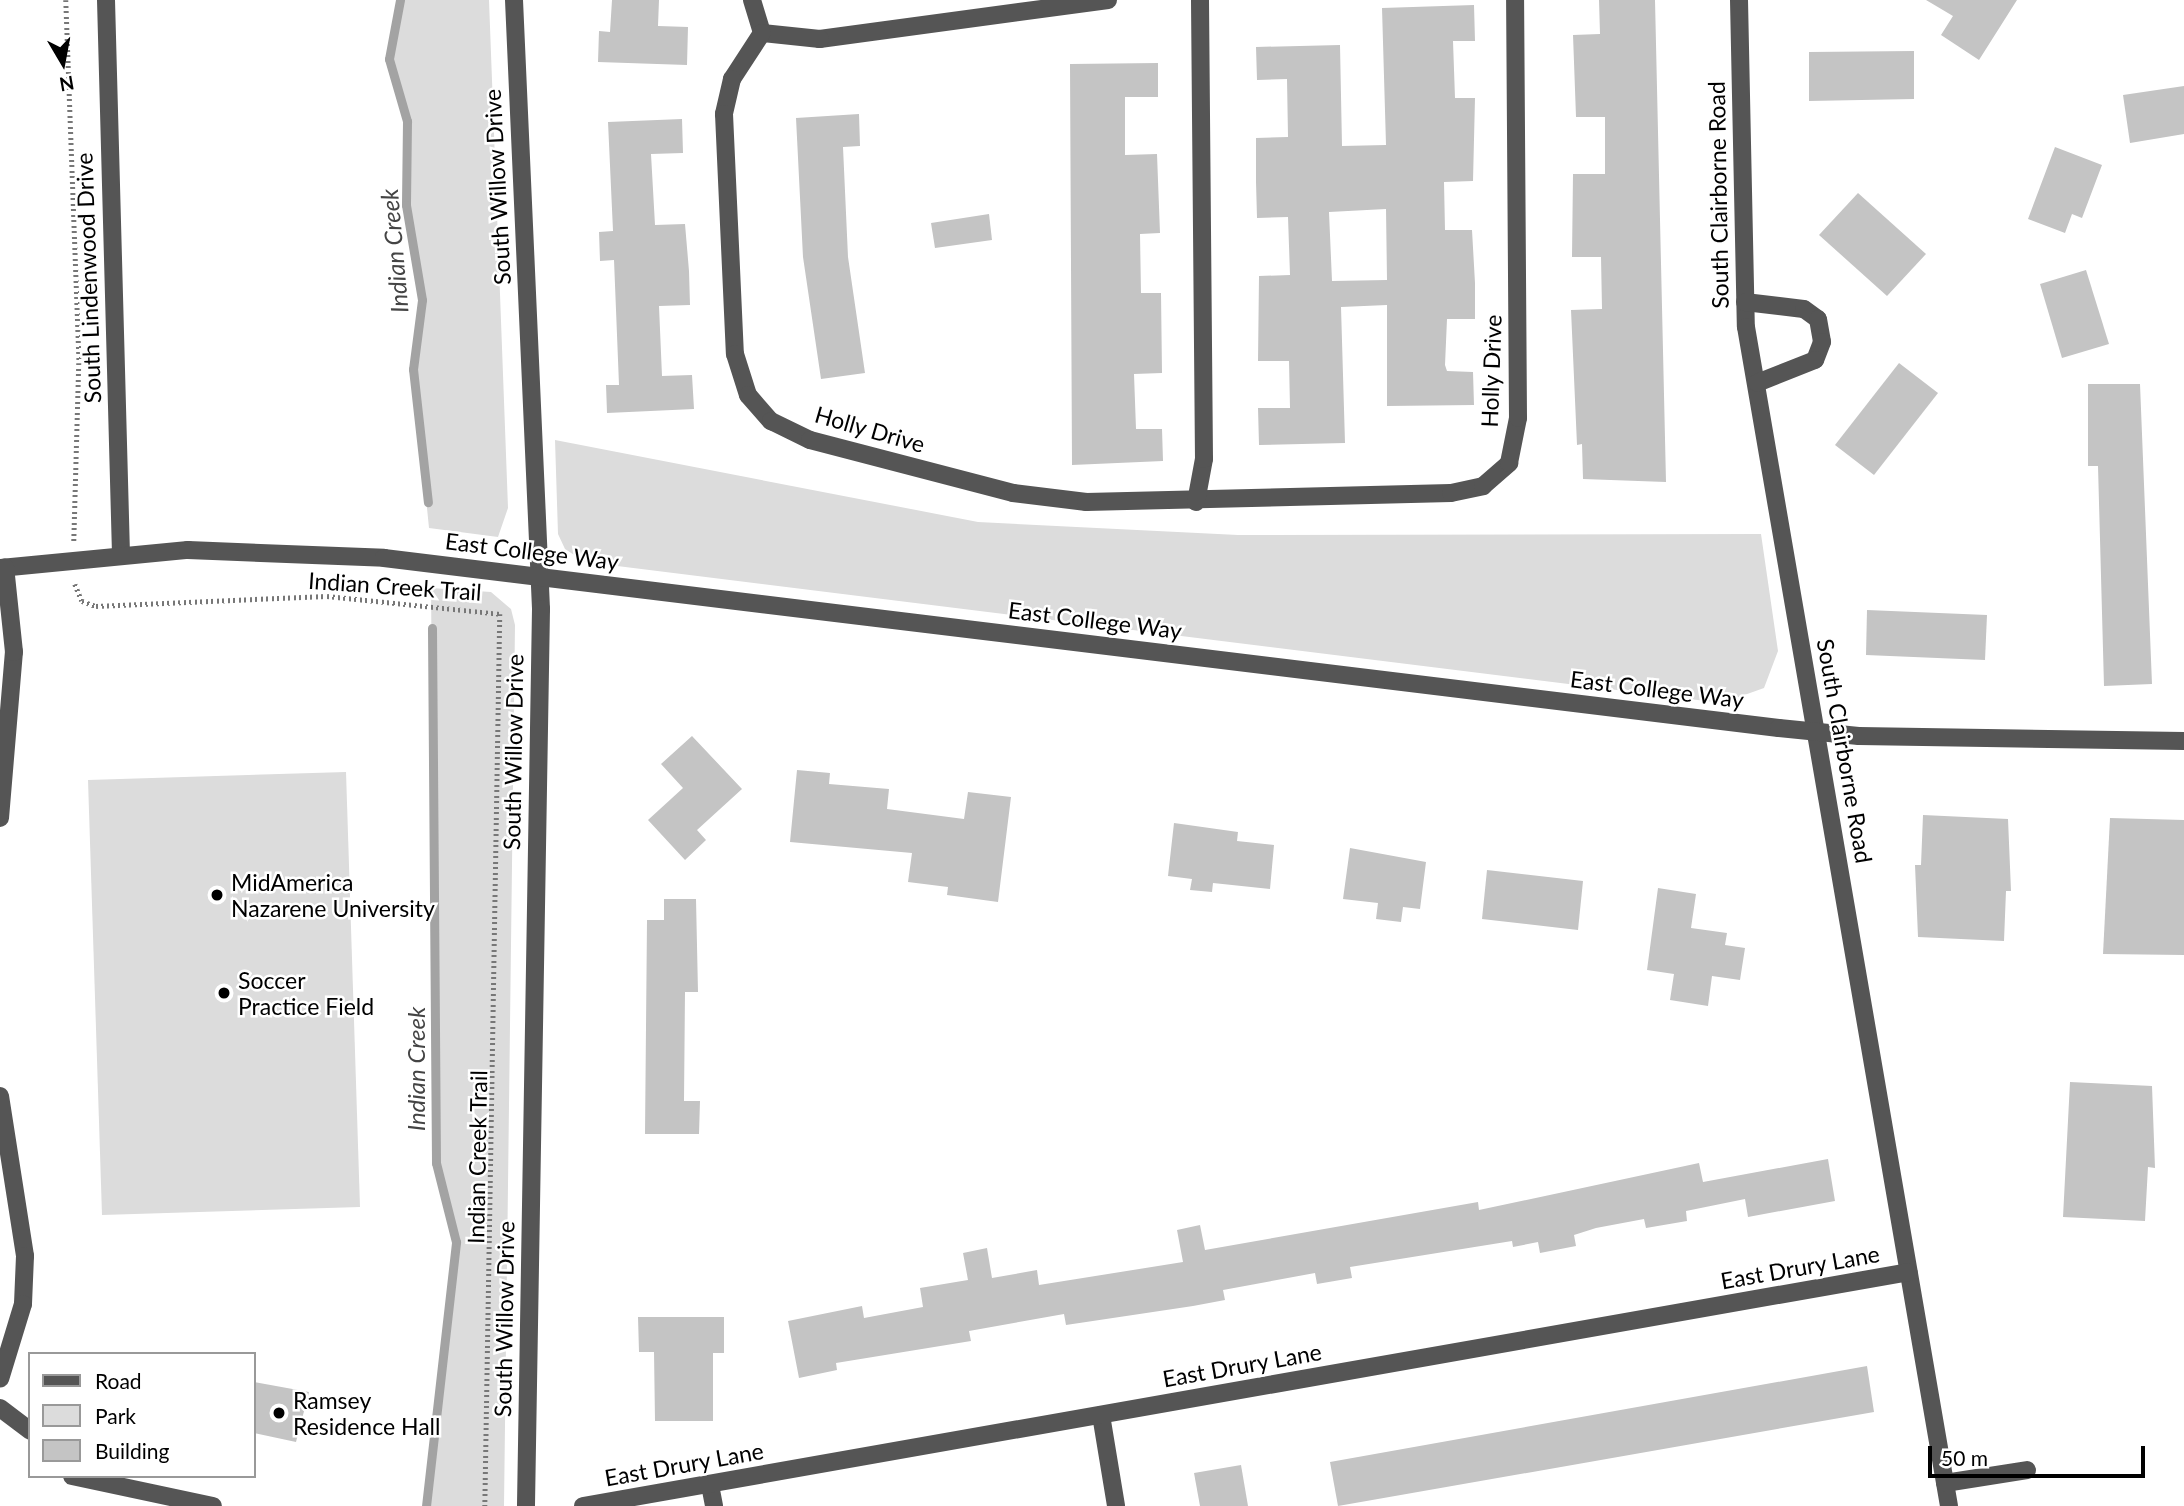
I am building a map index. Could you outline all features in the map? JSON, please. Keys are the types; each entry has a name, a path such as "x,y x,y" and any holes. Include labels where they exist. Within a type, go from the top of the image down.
{"street":[{"name":"South Lindenwood Drive","path":"106,0 121,555"},
{"name":"South Willow Drive","path":"514,0 539,577 526,1506"},
{"path":"752,0 762,33 820,39 1058,3 1108,0"},
{"path":"1196,502 1204,459 1200,0"},
{"name":"Holly Drive","path":"762,33 732,79 724,114 735,354 748,395 771,421 810,440 1013,492 1086,502 1196,502 1451,493 1483,486 1509,463 1518,418 1516,0"},
{"name":"South Clairborne Road","path":"1739,0 1745,302 1949,1506"},
{"path":"1745,302 1804,309 1818,319 1822,342 1808,365 1757,383"},
{"name":"East College Way","path":"2,568 121,555 316,552 1817,731 2184,741"},
{"path":"0,818 14,652 2,568"},
{"path":"0,1096 25,1256 23,1304 0,1379"},
{"name":"East Drury Lane","path":"583,1506 1909,1272"},
{"path":"0,1408 28,1429"},
{"path":"1101,1415 1116,1506"},
{"path":"1945,1483 2027,1470"},
{"path":"81,1478 213,1506"},
{"path":"710,1485 714,1506"}],"path":[{"name":"Indian Creek Trail","path":"66,0 79,363 74,560 82,601 96,606 327,596 500,614 485,1506"}],"green space":[{"path":"400,0 489,0 508,508 498,537 429,528 413,369 422,300 406,205 407,121 389,59"},
{"path":"555,440 978,522 1238,535 1761,534 1778,651 1764,688 1722,703 585,562 565,549 558,534"},
{"path":"431,588 491,592 511,609 515,625 504,1506 426,1506 456,1242 436,1163"},
{"name":"Soccer Practice Field","path":"346,772 360,1207 102,1215 88,780"}],"building":[{"path":"612,0 659,0 658,26 688,27 687,65 598,62 599,31 610,32"},
{"path":"1599,0 1655,0 1666,482 1583,479 1582,444 1577,445 1571,310 1602,309 1601,257 1572,257 1573,174 1605,174 1605,117 1576,117 1573,35 1600,34"},
{"path":"1926,0 2017,0 1979,60 1941,35 1953,16"},
{"path":"1474,5 1475,41 1453,41 1455,98 1475,98 1473,181 1444,182 1445,230 1472,230 1475,283 1475,319 1447,319 1445,365 1447,371 1473,372 1474,405 1387,406 1387,305 1341,307 1345,443 1259,445 1258,408 1290,408 1289,361 1258,361 1259,276 1290,275 1288,217 1257,218 1256,182 1256,138 1288,137 1287,79 1257,80 1256,47 1340,45 1342,146 1386,145 1382,8","holes":["1386,209 1387,280 1332,281 1329,212"]},
{"path":"1914,51 1914,99 1809,101 1809,52"},
{"path":"1158,63 1158,97 1125,97 1125,155 1157,154 1160,233 1140,234 1141,293 1161,293 1162,373 1134,374 1136,429 1162,429 1163,461 1072,465 1070,64"},
{"path":"2184,86 2184,134 2130,143 2123,95"},
{"path":"859,114 860,146 843,147 848,257 865,373 821,379 803,257 796,118"},
{"path":"682,119 683,153 651,154 655,225 685,224 689,271 690,305 659,306 662,376 692,375 694,409 607,413 606,385 619,385 614,260 600,261 599,232 613,231 608,122"},
{"path":"2055,147 2102,165 2082,218 2072,214 2065,233 2028,219"},
{"path":"1858,193 1926,254 1887,296 1819,235"},
{"path":"989,214 992,240 935,248 931,223"},
{"path":"2086,270 2109,344 2062,358 2040,284"},
{"path":"1899,363 1938,393 1874,475 1835,445"},
{"path":"2088,384 2140,384 2152,684 2104,686 2098,466 2088,466"},
{"path":"1867,610 1987,615 1985,660 1866,655"},
{"path":"692,736 742,789 697,830 706,840 685,860 648,820 683,788 661,764"},
{"path":"797,770 830,773 829,784 889,789 887,809 964,819 968,792 1011,797 998,902 947,895 948,887 908,882 912,853 790,842"},
{"path":"1923,815 2008,819 2011,891 2006,891 2004,941 1918,937 1915,865 1921,865"},
{"path":"2110,818 2184,820 2184,955 2103,954"},
{"path":"1174,823 1238,832 1237,841 1274,845 1270,889 1213,883 1212,892 1190,890 1192,879 1168,876"},
{"path":"1350,848 1426,862 1420,909 1403,907 1401,922 1376,919 1378,903 1343,899"},
{"path":"1487,870 1583,881 1578,930 1482,919"},
{"path":"1658,888 1696,894 1691,928 1727,933 1725,945 1745,948 1740,980 1712,976 1708,1006 1670,1000 1674,974 1647,970"},
{"path":"664,899 696,899 698,992 685,992 684,1101 700,1101 699,1134 645,1134 647,920 664,920"},
{"path":"2070,1082 2152,1086 2155,1168 2148,1167 2145,1221 2063,1217"},
{"path":"1828,1159 1835,1201 1748,1217 1745,1199 1686,1211 1687,1221 1646,1228 1644,1219 1596,1228 1574,1235 1576,1246 1540,1253 1538,1242 1513,1247 1512,1241 1350,1267 1352,1278 1317,1284 1315,1273 1223,1290 1225,1300 1193,1306 1066,1325 1064,1314 969,1331 971,1341 836,1363 837,1370 799,1378 788,1321 862,1306 864,1318 923,1307 920,1288 968,1280 963,1253 987,1248 992,1278 1037,1270 1039,1285 1183,1262 1177,1230 1200,1225 1205,1250 1478,1202 1479,1210 1699,1163 1703,1182"},
{"path":"638,1317 724,1317 724,1353 713,1353 713,1421 655,1421 654,1352 639,1352"},
{"path":"1867,1366 1874,1412 1338,1506 1330,1462"},
{"name":"Ramsey Residence Hall","path":"256,1382 309,1392 296,1442 256,1433"},
{"path":"1241,1465 1248,1506 1200,1506 1194,1473"}],"waterway":[{"name":"Indian Creek","path":"400,0 389,59 407,121 406,205 422,300 413,369 428,502"},
{"name":"Indian Creek","path":"426,1506 456,1242 436,1163 432,628"}],"place":[{"name":"MidAmerica Nazarene University","path":"217,895"},
{"name":"Soccer Practice Field","path":"224,993"},
{"name":"Ramsey Residence Hall","path":"279,1413"}]}
